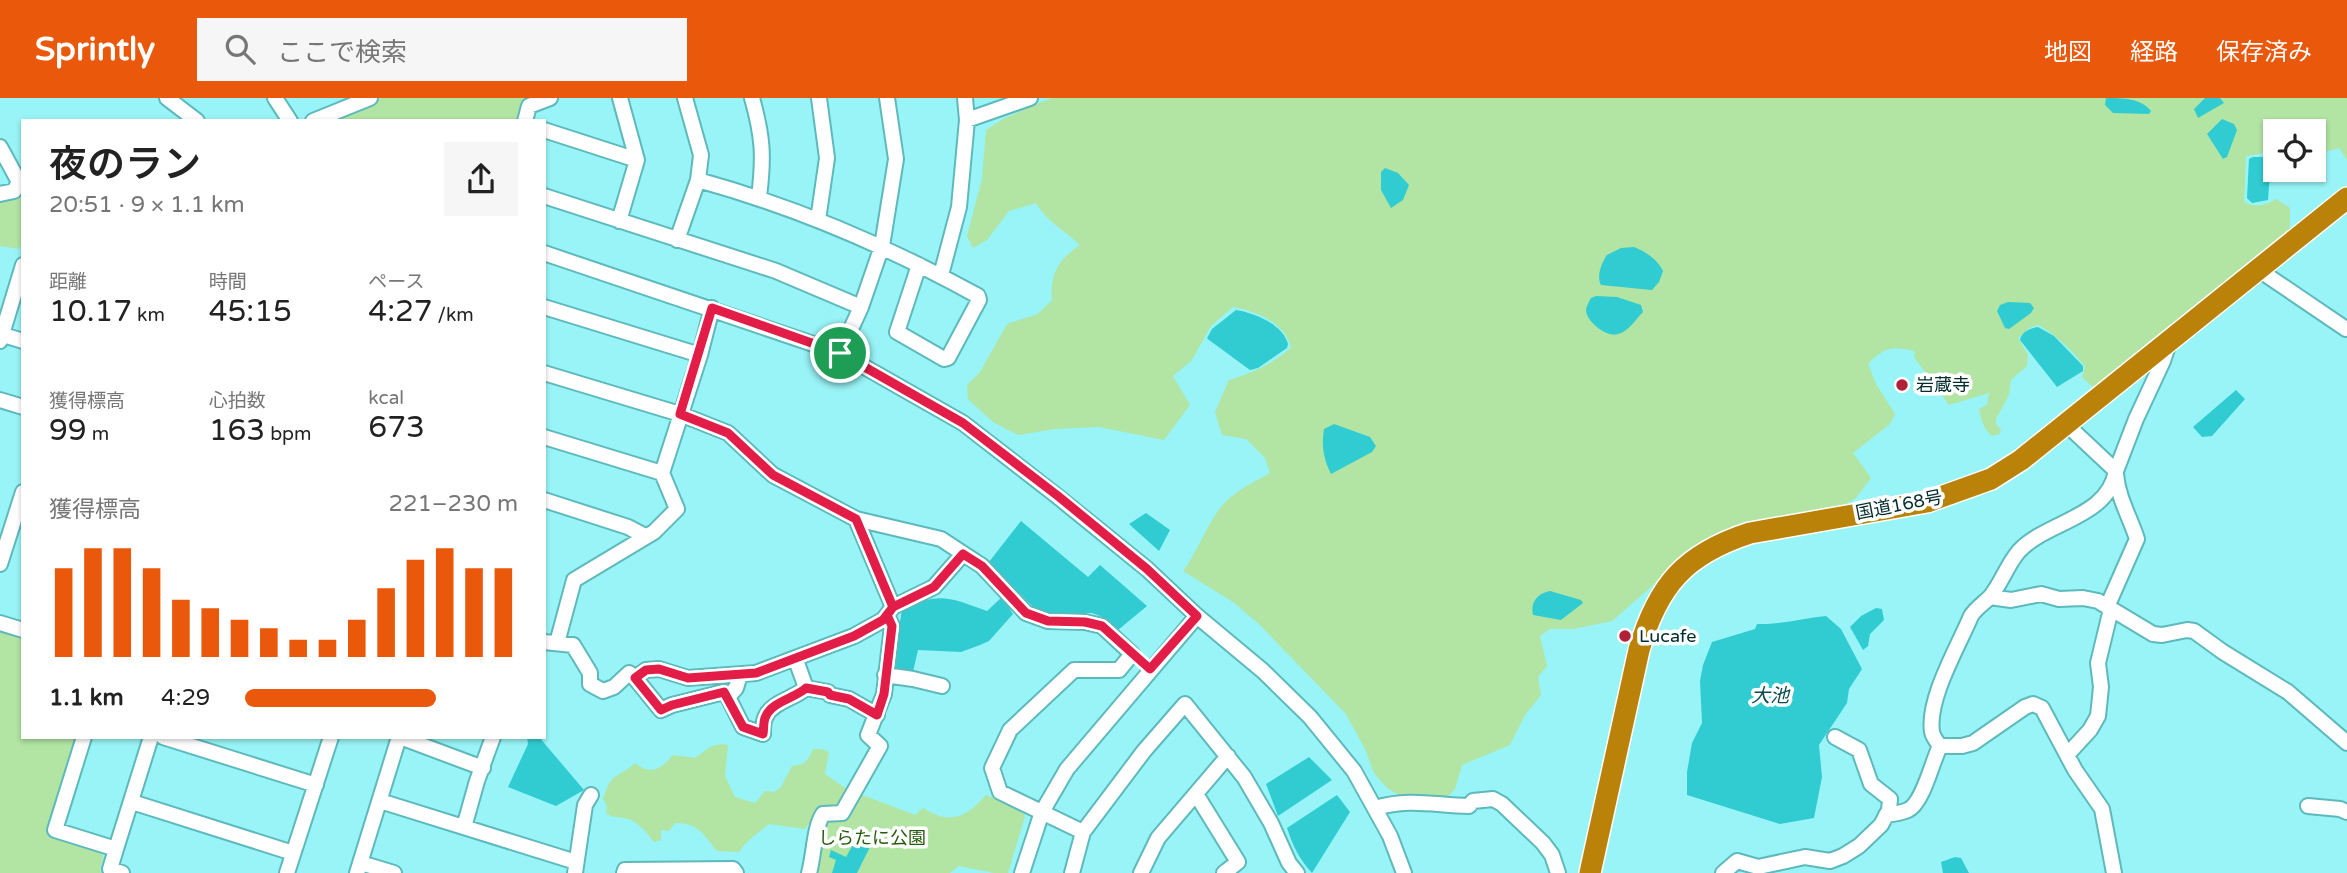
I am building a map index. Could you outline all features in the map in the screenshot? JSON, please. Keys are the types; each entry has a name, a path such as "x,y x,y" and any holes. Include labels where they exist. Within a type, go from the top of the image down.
{"highway":[{"name":"国道168号","path":"1590,873 1648,618 1677,575 1700,556 1724,542 1751,533 1927,502 1991,479 2021,460 2347,198"}],"street":[{"path":"167,98 194,119"},
{"path":"275,98 289,119"},
{"path":"526,119 529,106 551,98"},
{"path":"619,221 637,160 620,98"},
{"path":"677,240 698,180 701,155 685,98"},
{"path":"752,98 761,131 763,161 759,197"},
{"path":"818,220 827,158 819,98"},
{"path":"840,353 861,307 882,246 896,159 887,98"},
{"path":"940,275 959,207 967,120 965,98"},
{"path":"967,120 1004,103 1030,98"},
{"path":"317,119 360,99"},
{"path":"546,131 637,160"},
{"path":"0,147 19,182 14,191 0,194"},
{"path":"698,180 759,197 882,246 940,275 978,296 979,300 948,358 944,359 897,332 919,265"},
{"path":"546,197 776,271 861,307"},
{"path":"546,254 840,353 963,423 1118,545 1263,671 1310,717 1354,771 1390,836 1404,873"},
{"path":"2259,270 2346,330"},
{"path":"21,271 1,336 21,341"},
{"path":"546,308 699,355"},
{"path":"712,308 662,473 677,509 654,532 574,580 551,643 573,645 590,673 590,684 603,691 614,687 629,673 661,710 724,692 743,727 763,734 766,715 774,707 798,696 806,688"},
{"path":"1940,746 1932,734 1935,696 1971,616 1978,606 1990,597 2018,552 2028,543 2091,507 2112,487 2136,419 2163,362 2169,342"},
{"path":"546,374 680,414 728,433 773,475 856,519 941,539 982,566 1026,613 1048,621 1085,622 1102,626 1150,669"},
{"path":"0,400 21,406"},
{"path":"2066,424 2116,472 2117,484 2137,539 2109,608 2098,663 2101,687 2098,716 2090,730 2067,755"},
{"path":"546,438 662,473"},
{"path":"0,564 21,498"},
{"path":"546,501 628,527 645,536"},
{"path":"809,873 818,821 823,814 842,813 880,746 868,735 884,694 892,626 890,611 856,519"},
{"path":"635,678 646,670 659,669 688,678 740,675 756,673 796,660 854,636 890,611 934,587 963,554"},
{"path":"1990,597 2011,600 2041,594 2059,600 2083,598 2098,601 2153,634 2194,631 2288,692 2347,743"},
{"path":"1023,873 1042,812 1067,769 1197,616"},
{"path":"0,623 21,629"},
{"path":"1083,832 1000,792 992,768 1010,730 1074,670 1119,670 1132,654"},
{"path":"796,660 806,688"},
{"path":"728,697 736,688 740,675"},
{"path":"885,675 942,687"},
{"path":"806,688 849,699 877,715"},
{"path":"1072,873 1083,832 1128,772 1185,704 1244,777 1271,823 1289,863 1297,873"},
{"path":"1940,746 1973,743 2025,707 2033,704 2042,708 2067,755 2102,808 2114,873"},
{"path":"1723,873 1737,861 1754,869 1805,857 1830,861 1859,846 1881,825 1890,799 1871,784 1859,750 1835,737"},
{"path":"83,739 55,830 116,849"},
{"path":"122,873 110,869 150,739"},
{"path":"169,739 316,785"},
{"path":"287,873 330,739"},
{"path":"394,873 359,868 398,739"},
{"path":"404,739 482,768"},
{"path":"464,827 492,739"},
{"path":"1886,815 1910,809 1916,803 1940,746"},
{"path":"1141,873 1158,838 1228,755"},
{"path":"1196,794 1238,862 1224,873"},
{"path":"380,801 464,827 575,868 584,805 591,795"},
{"path":"1375,808 1397,802 1417,801 1469,806 1473,801 1493,799 1502,804 1543,843 1552,855 1558,873"},
{"path":"132,803 293,853"},
{"path":"2308,806 2347,812"},
{"path":"624,873 625,870 720,869 733,869 736,873"}],"green space":[{"path":"382,98 535,98 525,101 519,119 335,119"},
{"path":"1051,98 2347,98 2347,160 2339,148 2326,152 2326,119 2263,119 2263,153 2246,156 2244,202 2260,205 2276,199 2290,208 2290,228 2264,257 2100,385 2093,387 2082,377 2085,367 2058,339 2039,325 2029,328 2018,338 2028,355 2027,366 2011,380 2009,395 1996,419 2001,430 1999,434 1989,434 1979,409 1987,405 1989,393 1949,405 1914,357 1915,351 1895,348 1879,354 1868,364 1876,384 1895,414 1890,424 1853,453 1871,478 1856,498 1838,509 1715,534 1680,557 1612,621 1573,629 1550,629 1540,636 1547,666 1538,677 1541,695 1525,715 1510,745 1462,765 1455,789 1444,800 1402,797 1387,788 1374,773 1365,749 1346,714 1259,624 1233,602 1183,571 1224,503 1270,473 1265,458 1246,439 1222,435 1215,412 1229,380 1261,367 1291,348 1283,331 1276,325 1251,311 1233,307 1211,326 1192,360 1173,376 1190,405 1164,440 1099,427 1055,429 1018,435 993,422 968,399 967,385 980,372 1007,324 1038,314 1052,300 1052,282 1057,268 1066,256 1080,245 1050,221 1036,203 1009,211 987,240 973,248 967,236 982,179 986,130 1003,119"},
{"path":"21,195 19,249 0,246 0,200"},
{"path":"0,630 21,637 21,739 75,739 47,833 100,849 103,857 100,871 103,873 0,873"},
{"path":"728,745 725,776 735,797 755,803 765,791 774,792 781,787 792,766 805,762 813,749 829,752 825,774 848,790 839,809 818,812 805,829 769,824 739,852 717,851 695,827 675,823 669,831 661,830 661,840 654,842 635,823 606,813 607,806 603,799 609,783 635,763 646,769 656,769 673,755 695,758 710,747"},
{"name":"しらたに公園","path":"857,793 915,815 923,808 941,816 957,816 972,809 986,795 1021,809 1025,816 1008,873 959,866 950,873 814,873 821,844 821,822"}],"water":[{"path":"2106,98 2137,101 2151,111 2149,114 2113,113 2105,105"},
{"path":"2205,98 2220,98 2224,103 2198,118 2194,109"},
{"path":"2222,119 2234,124 2237,130 2227,157 2223,159 2207,134"},
{"path":"2263,157 2263,182 2269,182 2268,200 2252,203 2247,198 2249,159"},
{"path":"1385,168 1398,173 1409,185 1403,200 1391,208 1381,190 1381,172"},
{"path":"1634,247 1651,256 1661,267 1663,271 1659,282 1652,290 1601,285 1599,273 1607,255 1621,248"},
{"path":"1617,297 1641,305 1643,312 1625,331 1613,335 1603,331 1589,319 1586,309 1591,298"},
{"path":"2008,302 2030,303 2034,308 2009,329 2005,328 1997,311 2000,305"},
{"path":"1236,310 1274,325 1285,337 1287,348 1258,368 1250,370 1209,340 1207,338 1212,329"},
{"path":"2038,327 2054,336 2083,366 2083,371 2057,387 2020,340 2029,329"},
{"path":"2236,390 2245,399 2212,436 2202,437 2193,427"},
{"path":"1334,424 1370,437 1376,446 1372,452 1331,474 1324,453 1323,435 1324,429"},
{"path":"1146,513 1170,530 1159,551 1129,524"},
{"path":"1021,521 1088,577 1100,565 1147,606 1118,630 1092,613 1039,613 989,562"},
{"path":"1550,591 1581,600 1583,603 1561,620 1533,615 1536,599"},
{"path":"1002,597 1013,614 989,641 961,652 918,650 912,676 891,674 902,610 926,600 945,598 987,611"},
{"path":"1876,608 1882,609 1884,620 1870,634 1868,646 1863,650 1850,627 1861,616"},
{"name":"大池","path":"1826,616 1841,629 1862,669 1849,689 1847,703 1819,745 1822,777 1814,818 1780,824 1687,795 1687,772 1692,743 1702,723 1700,681 1712,642 1755,629 1757,624"},
{"path":"527,739 541,739 584,790 556,806 508,787 528,744"},
{"path":"1309,757 1332,780 1278,816 1266,784"},
{"path":"1337,795 1350,812 1312,873 1303,863 1287,828"},
{"path":"859,834 874,839 857,873 832,873 836,860 829,857 831,850 846,857"},
{"path":"1955,857 1961,858 1969,873 1943,873 1941,862"}],"place":[{"name":"岩蔵寺","path":"1902,385"},
{"name":"Lucafe","path":"1625,636"}],"route":[{"path":"840,353 712,308 680,414 728,433 773,475 856,519 893,607 883,620 854,636 756,673 688,678 659,669 646,670 635,678 661,710 724,692 743,727 763,734 766,715 774,707 798,696 806,688 849,699 877,715 884,694 892,626 887,615 893,607 934,587 963,554 982,566 1026,613 1048,621 1085,622 1102,626 1150,669 1197,616 1147,569 963,423 840,353"}]}
